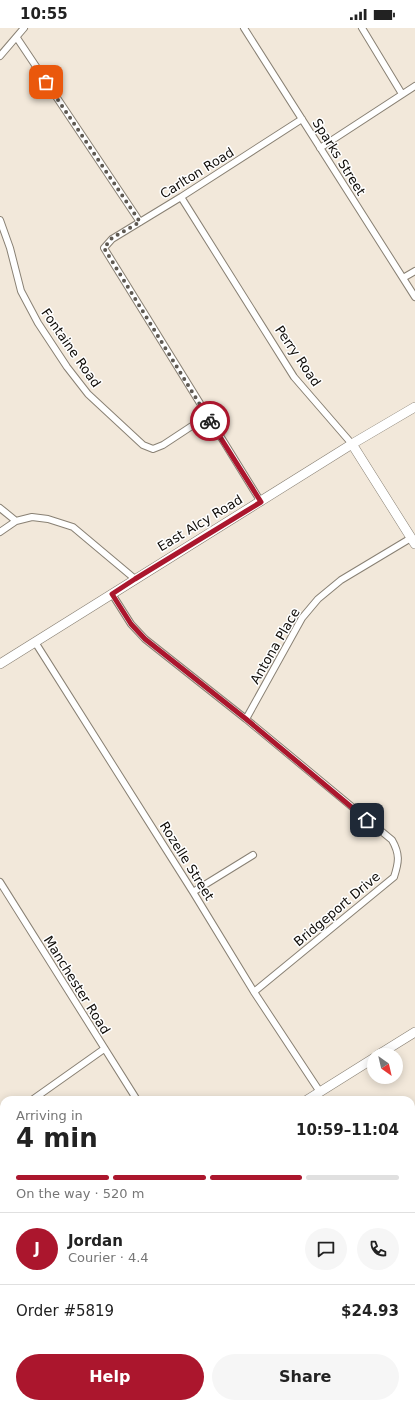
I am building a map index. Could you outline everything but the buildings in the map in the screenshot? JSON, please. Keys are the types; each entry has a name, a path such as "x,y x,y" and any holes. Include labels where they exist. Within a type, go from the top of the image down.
{"street":[{"path":"0,56 24,28"},
{"name":"Sparks Street","path":"244,28 415,297"},
{"path":"362,28 402,94"},
{"path":"17,38 140,222"},
{"path":"320,148 415,86"},
{"name":"Carlton Road","path":"207,416 104,248 112,238 181,197 302,119"},
{"name":"Perry Road","path":"181,197 294,377 352,444 413,541"},
{"name":"Fontaine Road","path":"1,224 10,248 21,291 42,329 67,367 88,394 142,445 153,449 163,445 207,416"},
{"path":"403,278 415,271"},
{"name":"East Alcy Road","path":"0,664 352,444 415,407"},
{"path":"207,416 261,502"},
{"path":"0,508 16,522"},
{"path":"0,532 16,522 32,518 48,519 73,527 135,579"},
{"name":"Antona Place","path":"246,719 302,618 318,599 341,580 413,541"},
{"name":"Bridgeport Drive","path":"112,594 131,624 145,639 246,719 392,840 398,850 398,865 394,877 254,992"},
{"name":"Rozelle Street","path":"35,642 193,892 254,992 320,1092"},
{"path":"193,892 253,855"},
{"name":"Manchester Road","path":"0,882 134,1096"},
{"path":"389,1048 415,1032"},
{"path":"38,1096 104,1049"},
{"path":"314,1096 367,1062"}],"way so far":[{"path":"46,82 140,222 112,238 104,248 210,421"}],"route":[{"path":"210,421 261,502 112,594 131,624 145,639 246,719 367,820"}]}
